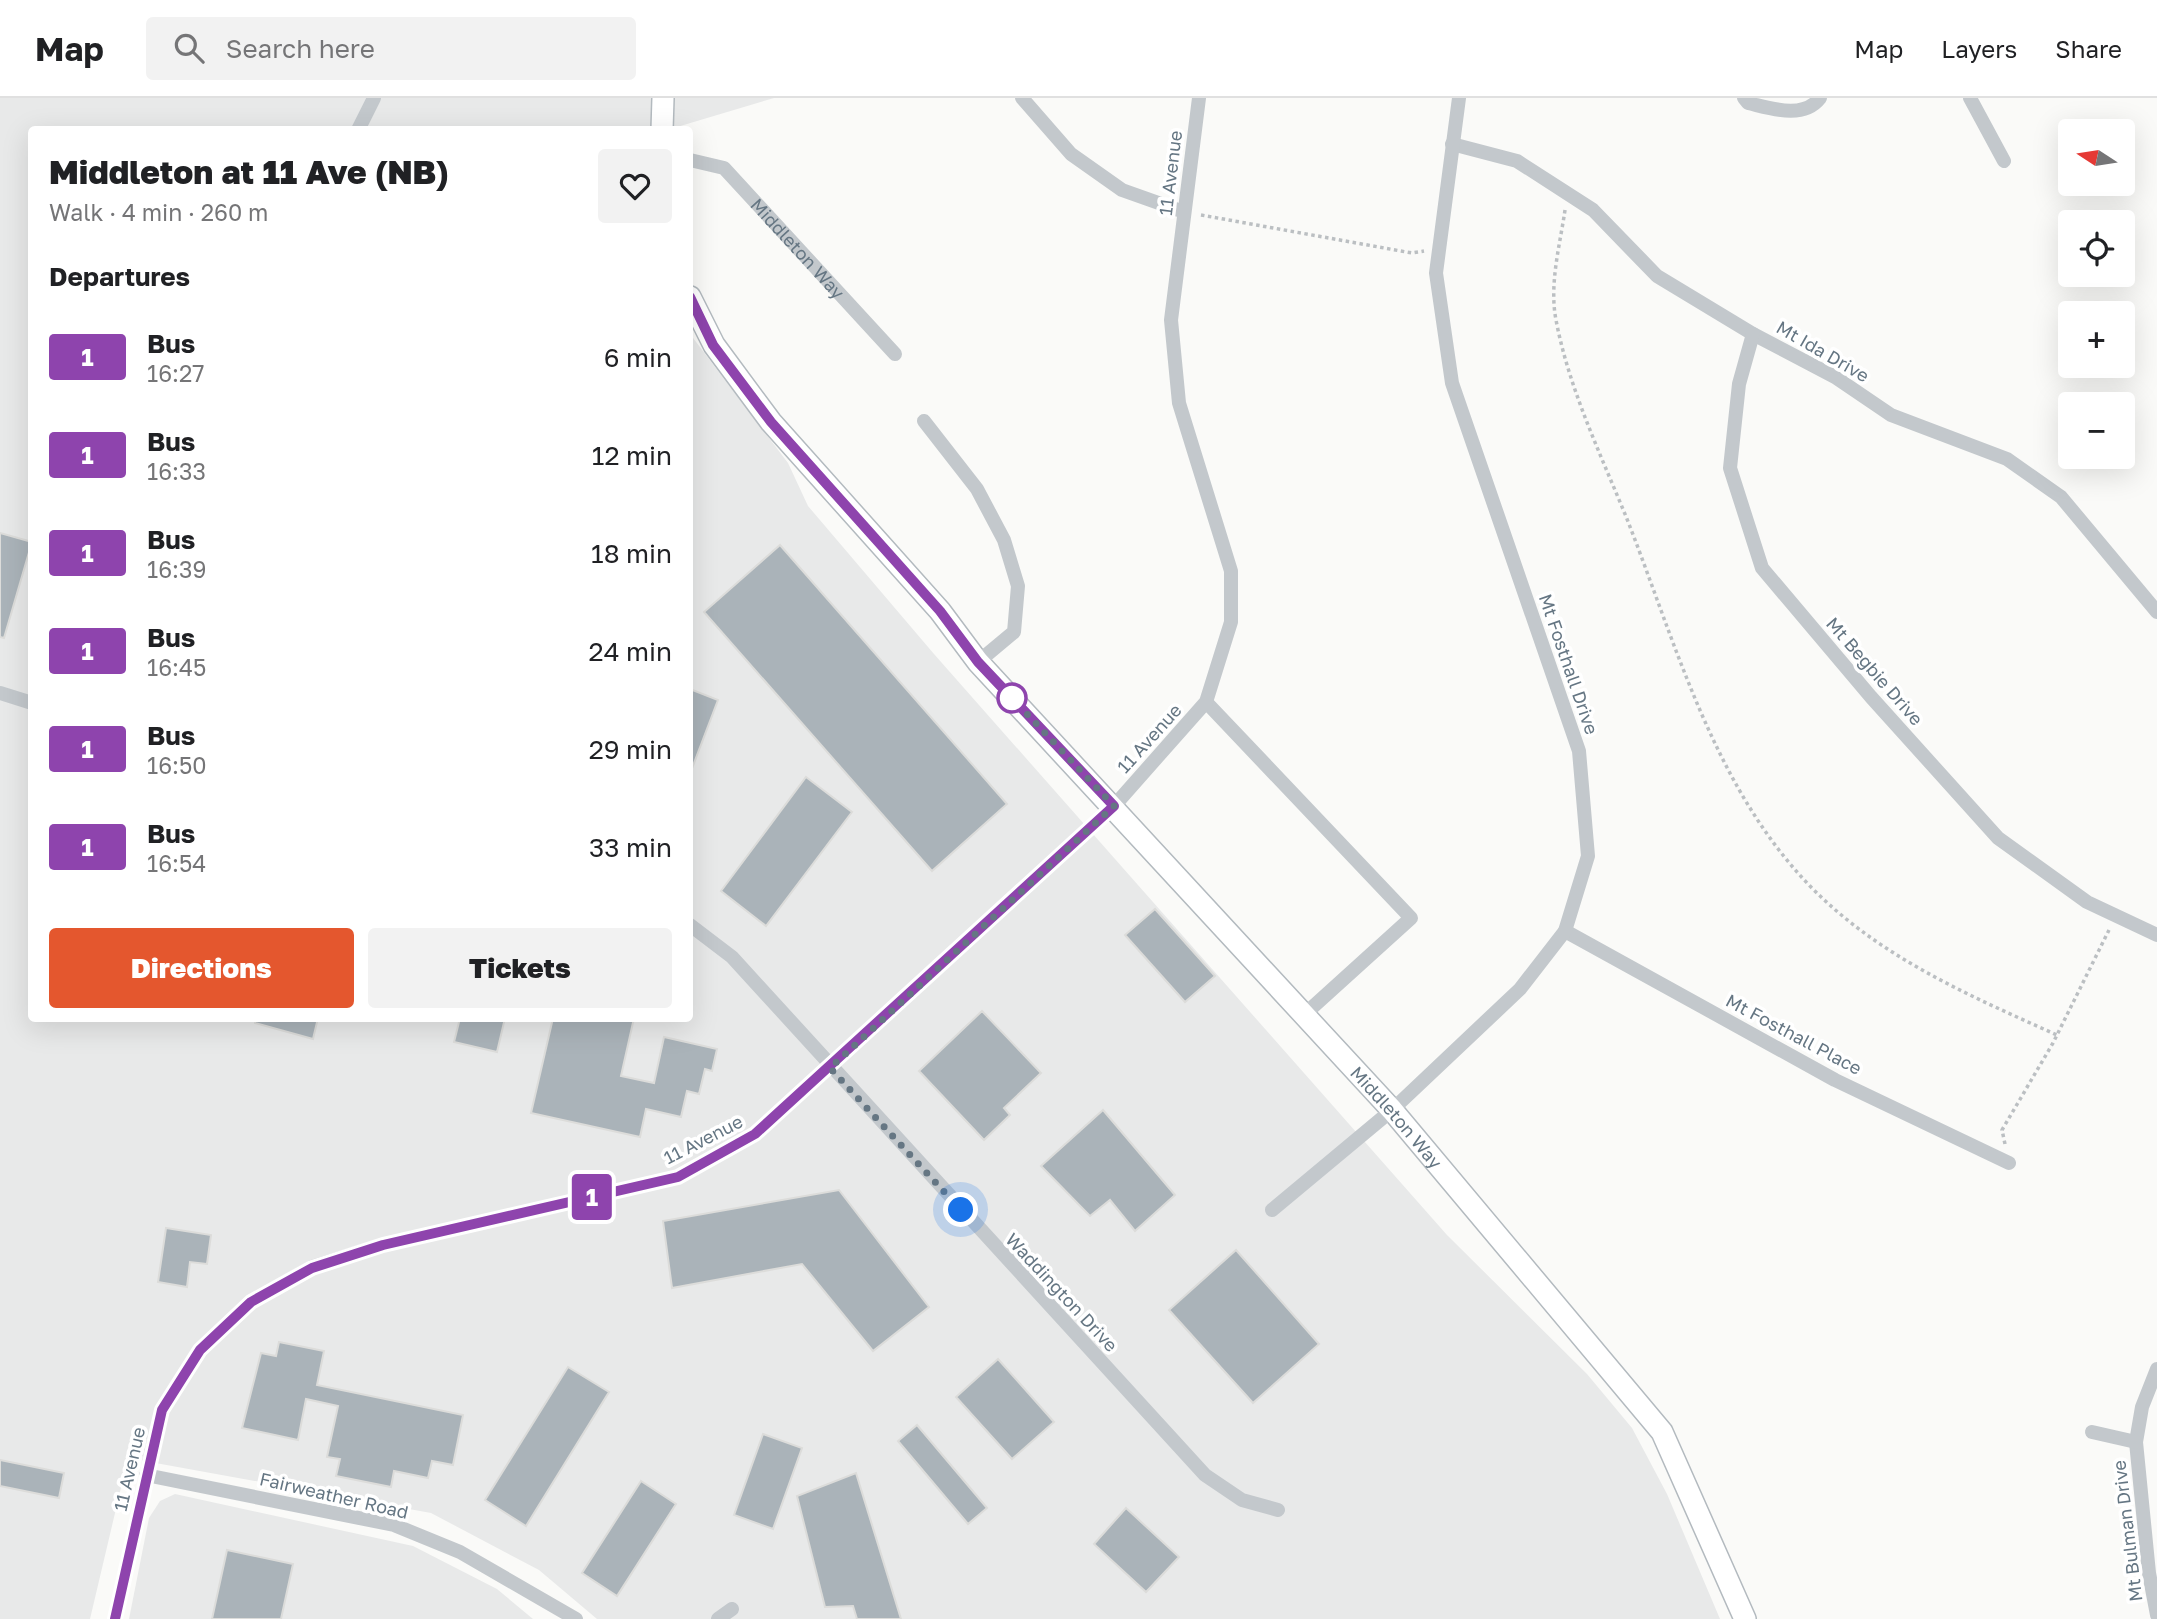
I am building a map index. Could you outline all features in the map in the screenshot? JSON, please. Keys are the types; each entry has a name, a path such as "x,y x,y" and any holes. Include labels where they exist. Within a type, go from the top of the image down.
{"street":[{"path":"360,126 374,98"},
{"path":"662,126 663,98"},
{"path":"1022,98 1071,154 1091,169 1122,190 1184,212"},
{"name":"11 Avenue","path":"115,1619 162,1410 200,1350 251,1302 312,1268 383,1245 678,1177 755,1134 1114,806 1206,702 1231,622 1231,571 1179,403 1171,320 1199,98"},
{"name":"Mt Fosthall Drive","path":"1272,1210 1392,1110 1520,989 1565,932 1588,856 1579,751 1452,383 1436,274 1437,249 1459,98"},
{"path":"1744,98 1748,103 1785,112 1814,105 1820,98"},
{"path":"1970,98 2004,161"},
{"name":"Mt Ida Drive","path":"1452,144 1517,161 1593,210 1657,276 1753,334 1835,377 1892,415 2007,459 2061,497 2157,612"},
{"name":"Middleton Way","path":"693,161 724,168 895,354"},
{"name":"Middleton Way","path":"693,304 713,345 771,422 940,611 978,662 1114,806 1392,1110 1662,1432 1745,1619"},
{"name":"Mt Begbie Drive","path":"1753,334 1739,384 1730,468 1762,568 1871,698 1998,838 2087,902 2157,935"},
{"path":"924,421 977,489 1004,540 1018,586 1014,632 978,662"},
{"path":"0,693 28,702"},
{"name":"11 Avenue","path":"1206,702 1411,918 1305,1014"},
{"name":"Waddington Drive","path":"693,927 732,957 830,1068 1205,1475 1242,1500 1279,1510"},
{"name":"Mt Fosthall Place","path":"1565,932 1835,1080 2009,1163"},
{"name":"Mt Bulman Drive","path":"2157,1369 2142,1407 2136,1442 2149,1573 2157,1615"},
{"name":"Mt Bulman Drive","path":"2092,1432 2136,1442"},
{"name":"Fairweather Road","path":"146,1475 394,1525 460,1552 576,1619"},
{"path":"718,1619 732,1609"}],"path":[{"path":"1568,194 1555,274 1556,318 1573,382 1713,740 1754,814 1809,885 1867,936 1940,982 2057,1035"},
{"path":"1215,218 1412,253 1437,249"},
{"path":"2009,1163 2002,1130 2057,1035 2116,916"}],"shaded area":[{"path":"0,98 774,98 680,126 28,126 28,1022 693,1022 693,338 788,463 808,506 934,654 1447,1235 1587,1374 1632,1428 1667,1494 1720,1619 597,1619 539,1570 431,1513 128,1458 90,1619 0,1619"},
{"path":"175,1494 413,1546 497,1589 533,1619 129,1619 149,1518 160,1501"}],"building":[{"path":"0,533 28,541 28,556 4,638 0,637"},
{"path":"780,545 1007,804 932,871 704,612"},
{"path":"693,690 718,700 693,766"},
{"path":"806,777 852,812 766,926 721,891"},
{"path":"1155,909 1215,976 1185,1002 1125,935"},
{"path":"982,1011 1041,1073 1004,1108 1010,1115 984,1140 919,1071"},
{"path":"255,1022 317,1022 313,1039"},
{"path":"459,1022 504,1022 497,1052 454,1042"},
{"path":"552,1022 633,1022 621,1076 654,1083 664,1037 717,1049 712,1071 705,1069 699,1094 687,1091 681,1117 646,1109 640,1137 531,1113"},
{"path":"1103,1110 1175,1195 1135,1231 1110,1200 1090,1216 1041,1166"},
{"path":"839,1190 929,1307 873,1351 802,1264 672,1288 663,1221"},
{"path":"166,1228 211,1235 207,1264 190,1262 187,1287 158,1282"},
{"path":"1236,1250 1319,1344 1253,1403 1169,1310"},
{"path":"279,1342 324,1351 317,1385 463,1415 453,1465 432,1461 428,1478 394,1471 391,1487 336,1476 340,1459 327,1457 338,1406 306,1399 298,1440 242,1428 261,1353 276,1356"},
{"path":"998,1359 1054,1422 1012,1459 956,1397"},
{"path":"568,1367 609,1392 526,1526 485,1500"},
{"path":"917,1425 987,1508 968,1524 898,1441"},
{"path":"763,1434 802,1448 773,1529 734,1515"},
{"path":"0,1460 64,1473 59,1498 0,1486"},
{"path":"856,1473 901,1619 857,1619 853,1606 825,1607 797,1496"},
{"path":"641,1481 676,1504 617,1596 582,1573"},
{"path":"1126,1508 1179,1557 1146,1592 1094,1544"},
{"path":"227,1550 293,1564 281,1619 212,1619"}],"bus line":[{"name":"1","path":"115,1619 162,1410 200,1350 251,1302 312,1268 383,1245 678,1177 755,1134 1114,806 978,662 940,611 771,422 713,345 693,303"}],"route":[{"path":"961,1210 830,1068 1114,806 1012,698"}]}
